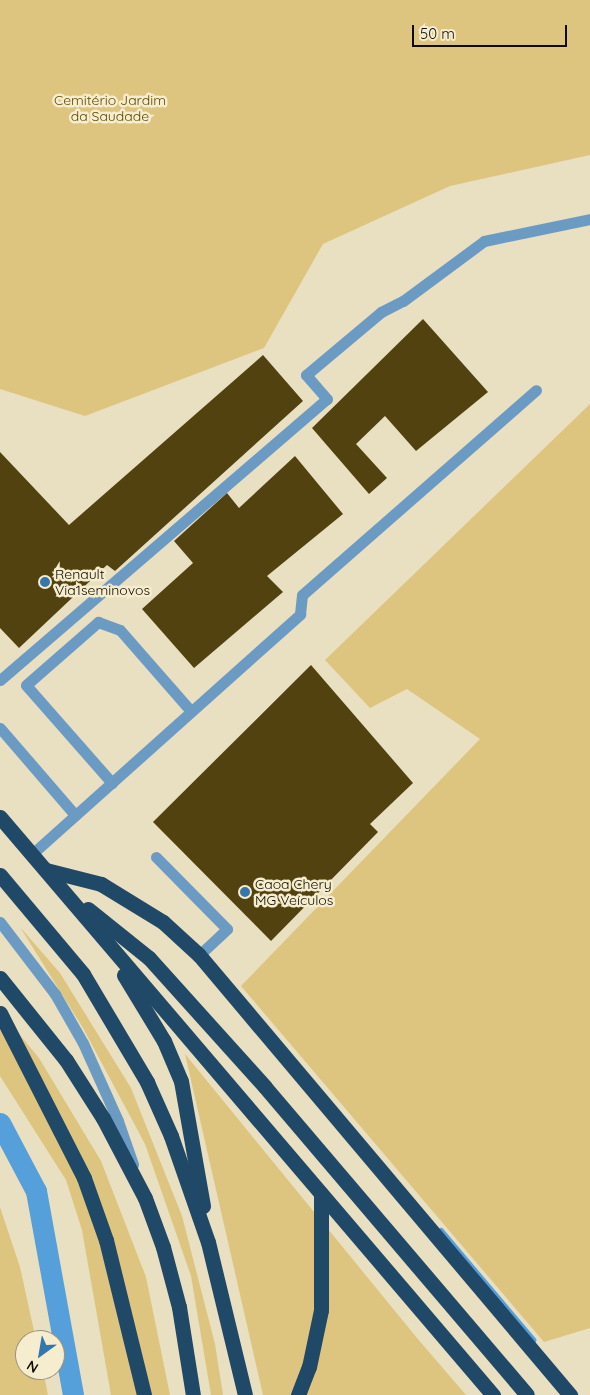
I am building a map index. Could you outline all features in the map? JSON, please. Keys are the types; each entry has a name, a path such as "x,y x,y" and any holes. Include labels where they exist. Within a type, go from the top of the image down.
{"highway":[{"path":"0,817 493,1395"},
{"path":"46,870 101,884 163,922 198,955 570,1395"},
{"path":"0,875 83,974 116,1026 171,1136 208,1242"},
{"path":"59,884 149,958 340,1175 527,1395"},
{"path":"70,898 135,991 164,1041 181,1081 191,1128 208,1242 245,1395"},
{"path":"0,978 66,1060 103,1118 145,1198 163,1247 179,1307 193,1395"},
{"path":"0,1013 90,1195 126,1313 144,1395"},
{"path":"298,1395 309,1367 321,1310 321,1194"}],"lane":[{"path":"0,680 327,399 306,375 381,312 403,301 484,240 590,219"},
{"path":"32,854 300,614 302,595 536,390"},
{"path":"112,783 26,685 98,622 120,630 191,711"},
{"path":"0,728 76,815"},
{"path":"156,857 227,928 198,955"},
{"path":"0,922 54,994 83,1043 118,1121 145,1198"}],"green space":[{"name":"Cemitério Jardim da Saudade","path":"0,0 590,0 590,155 450,186 323,244 264,348 85,416 0,389"},
{"path":"590,404 590,1328 544,1342 241,986 480,739 407,689 370,708 325,660"},
{"path":"20,927 60,973 131,1088 182,1216 215,1344 223,1395 211,1395 191,1276 145,1144 83,1028"},
{"path":"0,1011 39,1058 101,1161 146,1277 170,1395 111,1395 82,1230 66,1180 0,1076"},
{"path":"185,1054 417,1338 466,1395 263,1395"},
{"path":"0,1207 20,1267 34,1330 15,1330 15,1380 45,1380 48,1395 0,1395"}],"building":[{"path":"423,319 488,392 416,451 385,416 356,444 387,478 369,494 312,428"},
{"path":"263,355 303,401 115,571 107,565 19,648 0,628 0,452 69,525"},
{"path":"295,456 343,514 267,576 283,592 194,668 142,609 193,563 174,541 227,493 239,508"},
{"path":"311,665 413,783 370,824 378,832 271,941 153,822"}],"waterway":[{"path":"0,1123 36,1191 73,1395"},
{"path":"441,1231 533,1340"}],"place":[{"name":"Renault Via1seminovos","path":"45,582"},
{"name":"Caoa Chery MG Veículos","path":"245,892"}]}
